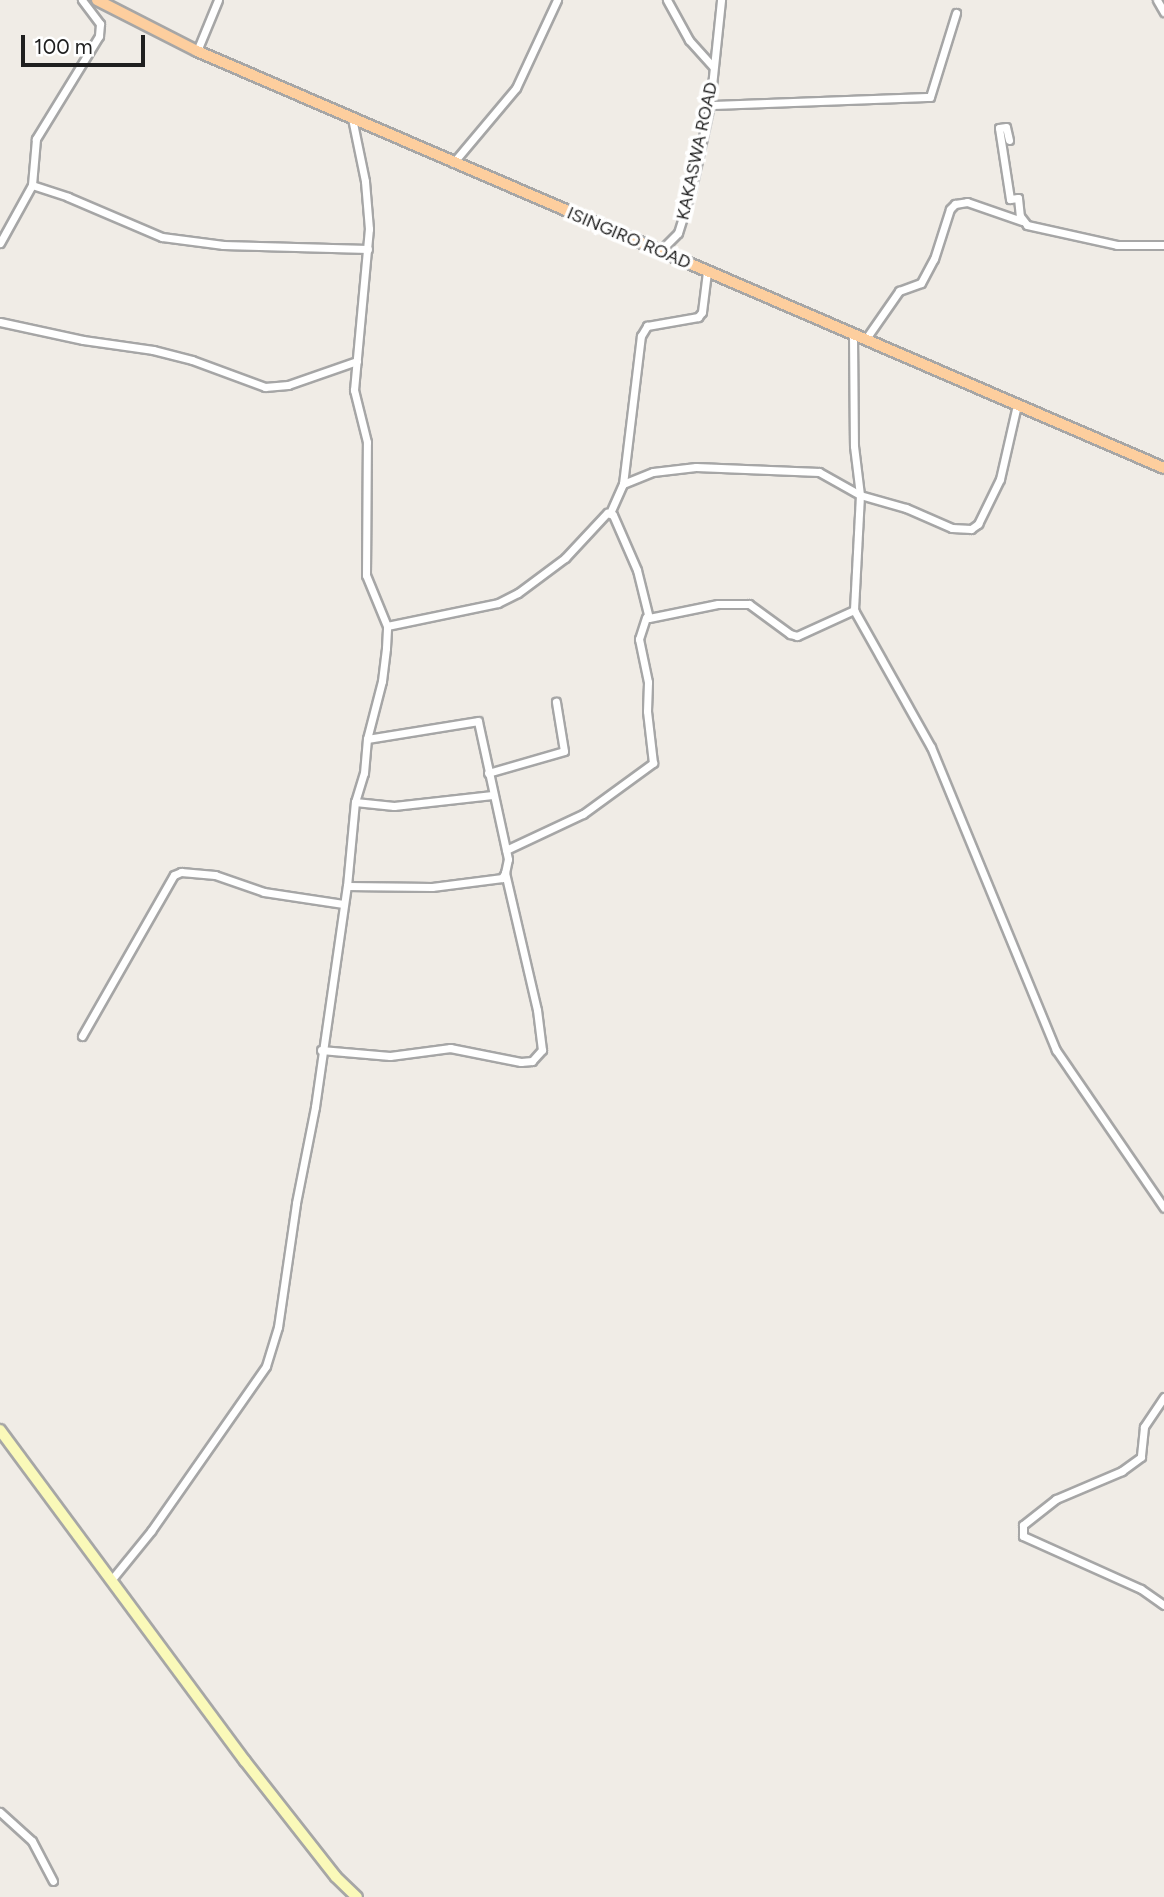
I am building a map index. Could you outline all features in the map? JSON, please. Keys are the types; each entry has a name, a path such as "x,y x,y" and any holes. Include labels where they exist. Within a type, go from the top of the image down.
{"main road":[{"name":"ISINGIRO ROAD","path":"97,0 197,51 1164,468"},
{"path":"0,1430 245,1760 336,1877 357,1897"}],"street":[{"path":"0,243 32,185 36,139 99,36 100,24 82,0"},
{"path":"197,51 218,0"},
{"path":"453,163 516,88 557,0"},
{"path":"667,0 689,40 713,67"},
{"name":"KAKASWA ROAD","path":"659,252 678,233 683,223 710,105 721,0"},
{"path":"1157,0 1164,12"},
{"path":"710,105 930,97 956,13"},
{"path":"112,1579 151,1531 266,1366 280,1318 296,1203 316,1107 321,1050 347,886 355,802 364,773 367,739 382,681 387,626 366,575 368,442 354,390 368,249 365,181 352,118"},
{"path":"1009,140 1006,127 999,128 1010,199 1018,198 1022,221"},
{"path":"32,185 68,197 162,237 223,245 368,249"},
{"path":"865,340 899,290 920,283 934,259 950,209 955,204 967,202 1042,230 1117,245 1164,244"},
{"path":"387,626 487,605 518,593 565,558 597,520 610,513 623,484 641,336 647,326 677,323 698,317 702,312 707,272"},
{"path":"0,322 83,340 153,350 192,360 265,387 288,385 357,361"},
{"path":"853,335 854,446 860,495 854,610 931,747 1056,1050 1164,1208"},
{"path":"623,484 653,472 696,467 819,472 860,495 906,508 952,528 971,528 978,524 1000,479 1017,405"},
{"path":"506,850 583,814 653,763 646,711 648,682 639,639 646,617 638,570 610,513"},
{"path":"646,617 718,604 749,604 790,634 797,636 809,633 854,610"},
{"path":"488,773 565,751 556,702"},
{"path":"347,886 432,887 502,878 508,859 476,720 367,739"},
{"path":"355,802 394,806 492,795"},
{"path":"82,1036 174,875 194,872 215,875 264,892 343,904"},
{"path":"321,1050 378,1056 450,1048 482,1052 522,1062 539,1057 542,1042 537,1010 505,873"},
{"path":"1164,1397 1144,1427 1141,1457 1122,1471 1056,1499 1023,1525 1023,1535 1141,1589 1164,1605"},
{"path":"0,1812 32,1841 52,1881"}]}
